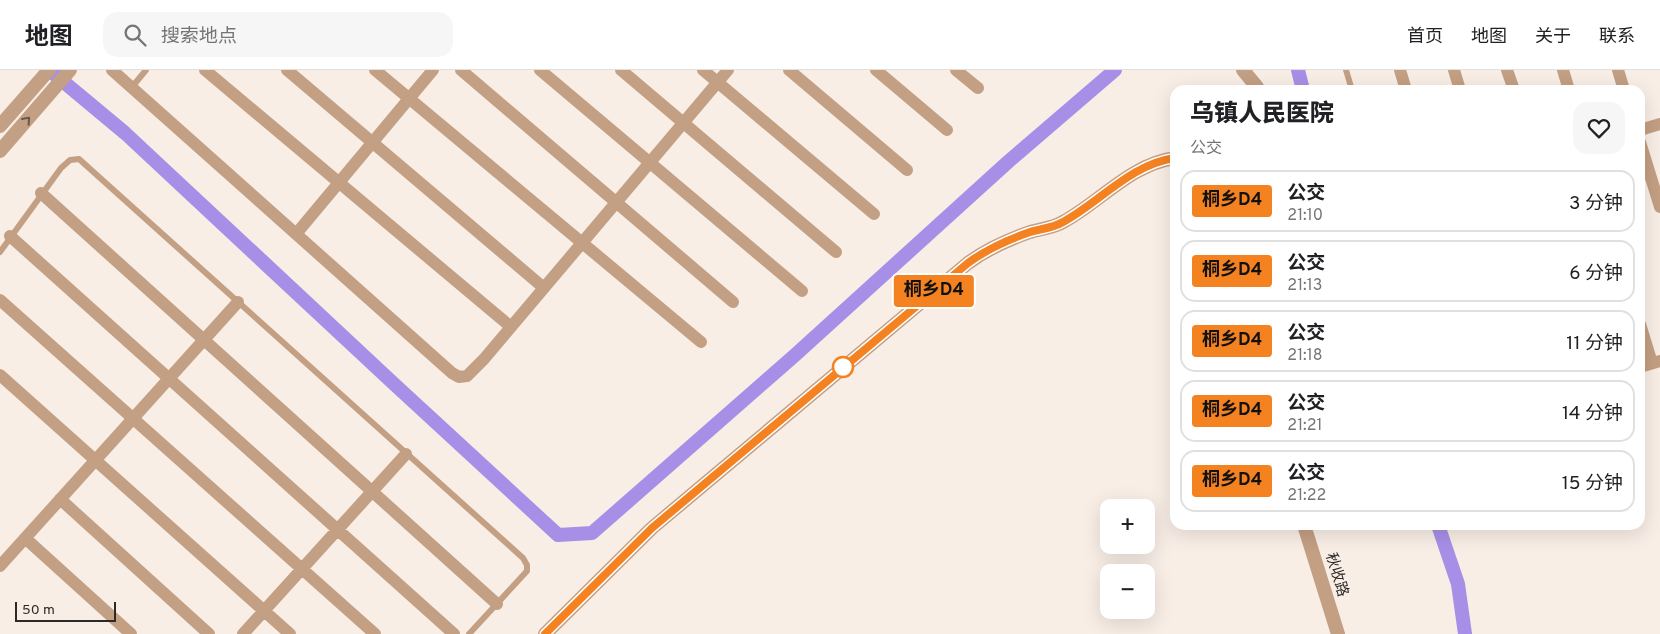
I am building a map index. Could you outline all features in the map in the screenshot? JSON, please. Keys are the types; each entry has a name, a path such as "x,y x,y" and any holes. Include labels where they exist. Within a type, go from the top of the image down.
{"street":[{"path":"112,70 452,373 459,377 467,376 475,369 728,70"},
{"path":"205,70 511,327"},
{"path":"287,70 544,288"},
{"path":"375,70 701,342"},
{"path":"296,234 433,70"},
{"path":"461,70 733,302"},
{"path":"540,70 802,291"},
{"path":"621,70 836,252"},
{"path":"703,70 874,214"},
{"path":"789,70 907,170"},
{"path":"876,70 947,130"},
{"path":"956,70 978,88"},
{"path":"1244,70 1255,85"},
{"path":"1400,70 1404,85"},
{"path":"1454,70 1458,85"},
{"path":"1507,70 1512,85"},
{"path":"1563,70 1568,85"},
{"path":"1618,70 1622,85"},
{"path":"0,151 69,71"},
{"path":"0,126 45,74"},
{"path":"1645,128 1660,124"},
{"path":"1645,158 1660,207"},
{"path":"544,634 652,528 968,263 988,249 1030,232 1062,223 1133,174 1160,160 1170,159"},
{"path":"41,193 497,604"},
{"path":"10,236 454,634"},
{"path":"0,300 375,634"},
{"path":"0,566 238,302"},
{"path":"1645,342 1651,364"},
{"path":"0,375 290,634"},
{"path":"243,634 406,454"},
{"path":"60,499 209,634"},
{"name":"秋收路","path":"1306,530 1338,634"},
{"path":"25,538 130,634"}],"lane":[{"path":"132,87 146,70"},
{"path":"1346,70 1350,85"},
{"path":"0,252 61,168 70,160 79,159 523,558 527,564 527,571 469,634"}],"waterway":[{"path":"53,73 125,133 558,535 592,533 794,356 1009,161 1115,70"},
{"path":"1298,70 1302,85"},
{"path":"1440,530 1458,584 1465,634"}],"bus line":[{"name":"桐乡D4","path":"545,634 652,528 968,263 988,249 1030,232 1062,223 1133,174 1160,160 1170,159"}]}
